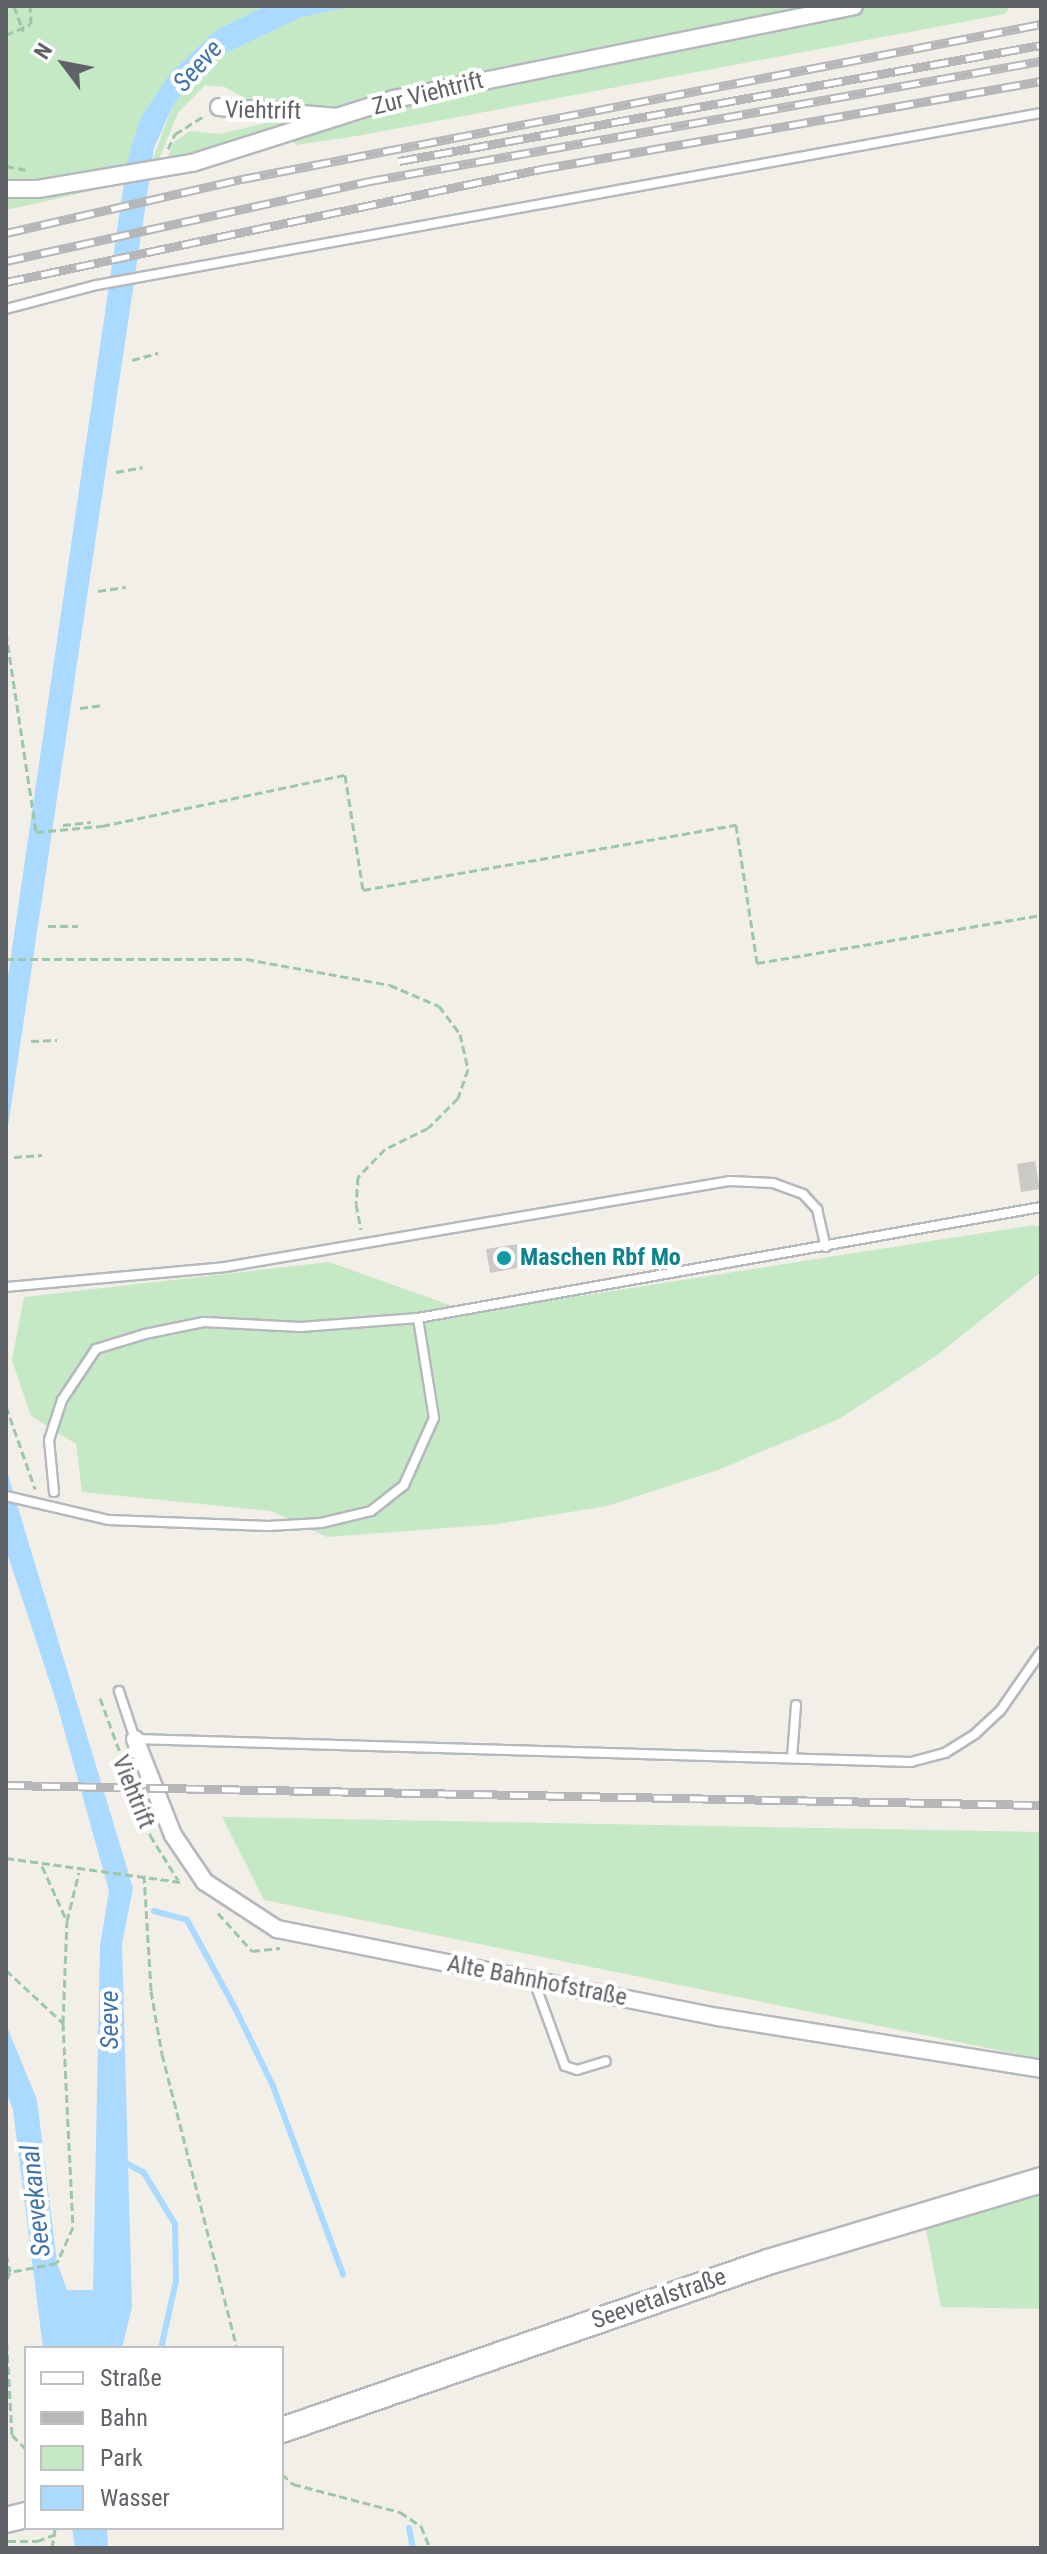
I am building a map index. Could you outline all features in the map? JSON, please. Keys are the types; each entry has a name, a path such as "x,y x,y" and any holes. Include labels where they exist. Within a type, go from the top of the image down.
{"main road":[{"name":"Seevetalstraße","path":"284,2429 768,2262 1041,2180"}],"street":[{"name":"Zur Viehtrift","path":"6,189 38,189 192,163 394,99 854,6"},
{"name":"Viehtrift","path":"219,107 264,114 322,112 340,118"},
{"name":"Alte Bahnhofstraße","path":"135,1739 173,1835 205,1882 277,1929 718,2017 1041,2069"}],"lane":[{"path":"6,309 97,285 1041,113"},
{"path":"6,1287 225,1267 729,1181 773,1183 803,1194 817,1209 826,1247"},
{"path":"54,1492 49,1440 62,1400 96,1349 204,1322 301,1327 418,1318 1041,1207"},
{"path":"6,1496 109,1520 157,1522 281,1526 321,1523 371,1511 404,1485 434,1418 430,1364 418,1318"},
{"path":"119,1691 135,1739 911,1762 945,1753 1000,1711 1041,1652"},
{"path":"792,1758 796,1705"},
{"path":"534,1981 565,2066 577,2070 606,2061"}],"path":[{"path":"14,6 23,31"},
{"path":"6,35 23,31 31,24 30,6"},
{"name":"Viehtrift","path":"161,162 175,134 219,107"},
{"path":"132,360 158,353"},
{"path":"116,472 143,467"},
{"path":"98,591 126,587"},
{"path":"6,633 36,832 102,826 345,775 363,890 736,825 757,963 1041,915"},
{"path":"80,708 104,705"},
{"path":"63,825 91,822"},
{"path":"48,926 78,926"},
{"path":"6,959 246,959 390,985 439,1006 460,1034 468,1069 458,1098 428,1128 385,1149 358,1177 356,1204 364,1244"},
{"path":"31,1041 57,1040"},
{"path":"14,1157 42,1155"},
{"path":"6,1406 35,1489"},
{"name":"Viehtrift","path":"100,1698 150,1835 178,1880"},
{"path":"6,1858 79,1872 130,1874"},
{"path":"42,1866 67,1921"},
{"path":"10,2272 57,2263 73,2227 63,2023 67,1921 79,1872"},
{"path":"144,1875 151,1991 162,2054 236,2346"},
{"path":"6,1970 63,2023"},
{"path":"6,2254 10,2272 6,2281"},
{"path":"6,2331 12,2435 24,2447"},
{"path":"284,2476 293,2484 400,2512 421,2526 430,2548"},
{"path":"52,2548 55,2530"},
{"path":"6,2538 22,2543 56,2534"}],"green space":[{"path":"6,6 265,6 216,30 126,169 47,184 6,180"},
{"path":"352,6 1010,6 1005,14 357,136 296,145 283,129 166,161 174,142 190,131 219,134 282,119 225,87 205,85 178,113 159,159 152,161 173,105 207,62 302,17"},
{"path":"100,189 6,210 6,195"},
{"path":"1034,1225 1041,1227 1041,1272 936,1356 839,1419 718,1470 607,1506 498,1524 327,1537 271,1511 82,1492 76,1444 31,1416 12,1360 24,1297 329,1262 472,1313"},
{"path":"222,1817 1041,1832 1041,2059 264,1900"},
{"path":"1041,2192 1041,2309 941,2307 925,2224"}],"water":[{"name":"Seeve","path":"265,6 355,6 302,17 207,62 173,105 154,148 6,1140 6,990 127,162 140,119 169,75 216,30"},
{"path":"6,1468 133,1888 122,1944 132,2307 122,2346 43,2346 13,2110 6,2091 6,2024 37,2100 57,2263 67,2290 93,2290 100,1946 109,1891 56,1701 6,1550"},
{"path":"72,2530 107,2530 108,2548 75,2548"}],"building":[{"path":"1035,1161 1040,1189 1021,1192 1017,1164"},
{"name":"Maschen Rbf Mo","path":"519,1244 522,1267 490,1273 486,1249"}],"waterway":[{"path":"154,1911 187,1920 235,2008 273,2086 343,2274"},
{"path":"120,2160 144,2173 175,2224 176,2281 161,2346"},
{"path":"409,2528 413,2548"}],"railway":[{"path":"6,233 242,179 1041,24"},
{"path":"399,161 1041,45"},
{"path":"6,261 370,181 1041,61"},
{"path":"6,282 541,169 1041,81"},
{"path":"6,1785 1041,1805"}],"place":[{"name":"Maschen Rbf Mo","path":"504,1258"}],"water label":[{"name":"Seevekanal","path":"36,2201"}]}
